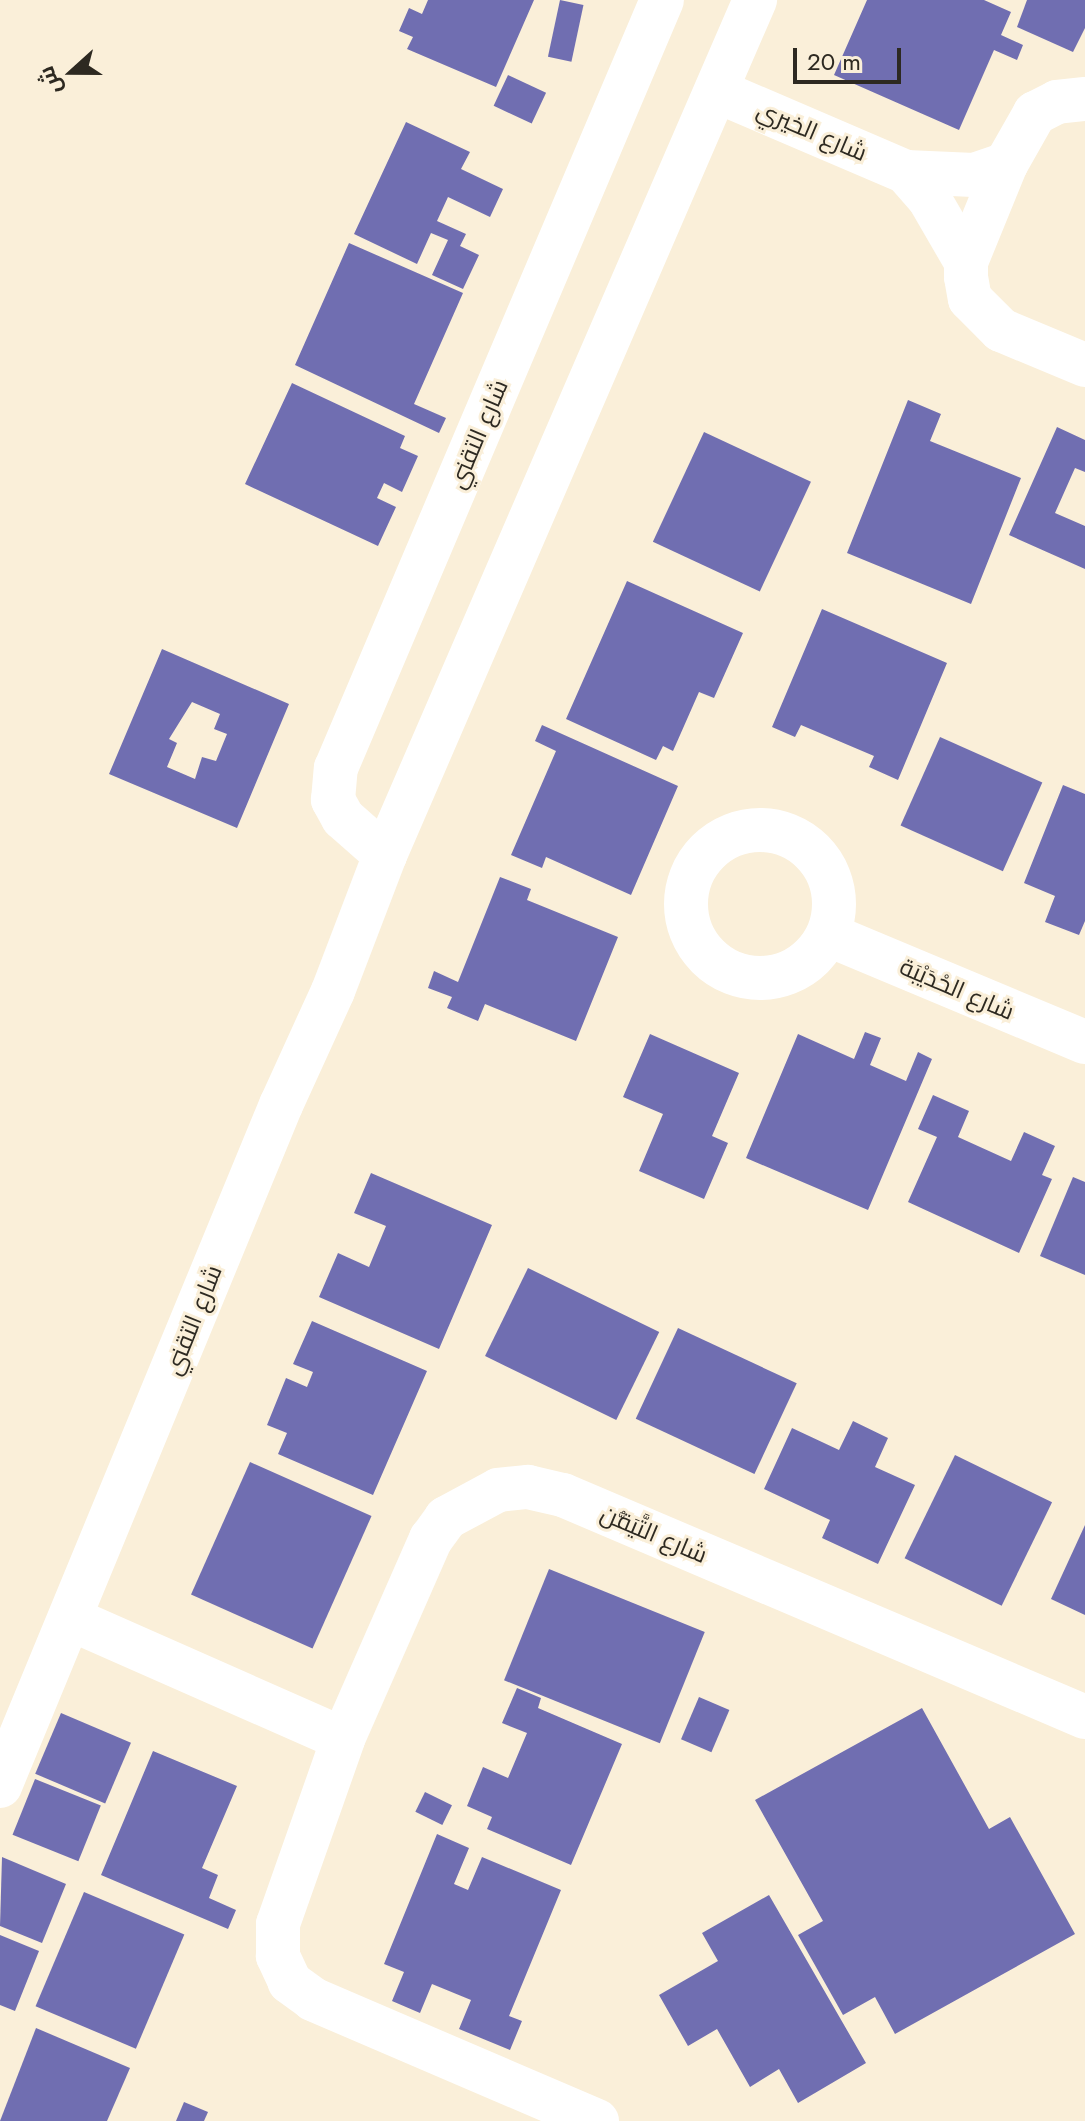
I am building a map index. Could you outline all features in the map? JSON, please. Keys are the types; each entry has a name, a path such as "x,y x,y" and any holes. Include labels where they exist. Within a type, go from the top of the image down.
{"street":[{"name":"شارع التقني","path":"385,855 338,809 332,786 336,768 662,0"},
{"name":"شارع التقني","path":"0,1786 281,1105 333,991 385,855 755,0"},
{"name":"شارع الخيري","path":"717,91 906,172 951,177 1006,164"},
{"path":"966,262 1006,164 1035,113 1057,102 1085,99"},
{"name":"شارع الخيري","path":"906,172 937,210 966,262 970,299 983,316 1001,330 1085,365"},
{"name":"شارع الحْدَيْبَة","path":"829,935 1085,1042"},
{"name":"شارع التَّيَقُّن","path":"597,2121 313,1999 290,1982 278,1956 278,1924 343,1739 431,1539 446,1518 498,1490 528,1487 563,1495 1085,1717"},
{"path":"71,1619 343,1739"}],"building":[{"path":"428,0 534,0 496,87 407,49 413,37 399,31 409,8 422,14"},
{"path":"560,0 583,5 571,62 548,57"},
{"path":"867,0 984,0 1011,12 1001,35 1023,45 1017,60 994,50 959,130 834,75"},
{"path":"1027,0 1085,0 1085,28 1073,52 1017,27"},
{"path":"508,75 546,93 532,124 494,106"},
{"path":"406,122 470,152 461,169 503,189 490,217 448,197 437,221 466,234 460,246 479,255 463,289 432,275 448,240 431,233 417,264 354,234"},
{"path":"349,243 463,293 414,404 446,418 439,433 295,365"},
{"path":"292,383 405,436 400,448 418,456 402,492 384,483 377,498 396,507 378,546 245,484"},
{"path":"908,400 941,414 930,441 1021,478 971,604 847,553"},
{"path":"1057,427 1085,440 1085,472 1075,468 1055,513 1085,526 1085,569 1009,535"},
{"path":"704,432 811,482 760,592 653,542"},
{"path":"627,581 743,633 714,698 699,692 673,751 663,746 656,760 566,719"},
{"path":"822,609 947,663 898,780 869,767 874,756 801,725 795,737 772,727"},
{"path":"162,649 289,704 237,828 109,774","holes":["192,702 220,714 214,729 227,734 216,761 202,757 195,779 167,767 177,743 169,739"]},
{"path":"542,725 678,786 631,895 546,857 542,868 511,855 556,751 535,741"},
{"path":"940,737 1042,783 1003,871 901,826"},
{"path":"1063,785 1085,794 1085,921 1079,935 1045,922 1055,896 1024,883"},
{"path":"500,877 531,889 527,900 618,937 576,1041 485,1004 478,1021 447,1008 452,997 428,988 434,971 458,982"},
{"path":"865,1032 881,1038 870,1065 906,1081 918,1052 932,1059 868,1210 746,1158 798,1034 854,1059"},
{"path":"650,1034 739,1073 712,1136 728,1143 704,1199 639,1171 663,1114 623,1097"},
{"path":"933,1095 969,1111 958,1137 1011,1161 1024,1132 1055,1146 1042,1175 1052,1179 1019,1253 908,1202 937,1137 918,1129"},
{"path":"371,1173 492,1225 439,1349 319,1297 338,1253 369,1267 386,1226 354,1213"},
{"path":"1073,1177 1085,1182 1085,1275 1040,1256"},
{"path":"528,1268 659,1332 616,1420 485,1356"},
{"path":"312,1321 427,1371 373,1495 278,1454 287,1433 267,1425 286,1378 307,1387 313,1372 293,1364"},
{"path":"678,1328 797,1383 754,1474 636,1419"},
{"path":"853,1421 888,1438 875,1467 915,1485 878,1564 822,1538 830,1520 764,1489 792,1428 839,1450"},
{"path":"955,1455 1052,1502 1002,1606 905,1558"},
{"path":"250,1462 372,1516 313,1649 191,1594"},
{"path":"1085,1525 1085,1615 1051,1599"},
{"path":"549,1569 705,1632 660,1743 504,1680"},
{"path":"517,1688 541,1698 538,1708 622,1744 571,1865 487,1829 492,1817 467,1806 483,1767 508,1778 527,1733 502,1723"},
{"path":"699,1697 729,1710 711,1752 681,1739"},
{"path":"922,1708 989,1829 1010,1817 1075,1934 895,2034 875,1997 843,2015 798,1935 823,1921 755,1800"},
{"path":"61,1713 131,1743 105,1803 35,1774"},
{"path":"153,1751 237,1786 202,1868 218,1875 209,1898 236,1910 228,1929 101,1875"},
{"path":"35,1779 101,1806 78,1861 13,1835"},
{"path":"425,1792 452,1805 442,1825 415,1812"},
{"path":"437,1834 469,1848 454,1884 468,1890 482,1857 561,1890 509,2016 522,2021 510,2050 459,2029 471,2000 432,1984 420,2013 392,2001 404,1972 384,1964"},
{"path":"2,1857 66,1884 42,1943 0,1926"},
{"path":"84,1892 184,1935 136,2049 36,2006"},
{"path":"769,1895 866,2063 798,2103 779,2069 750,2087 717,2029 688,2046 659,1995 718,1961 702,1933"},
{"path":"0,1935 39,1951 15,2011 0,2005"},
{"path":"36,2028 130,2068 107,2121 0,2121"},
{"path":"184,2102 208,2112 204,2121 176,2121"}]}
